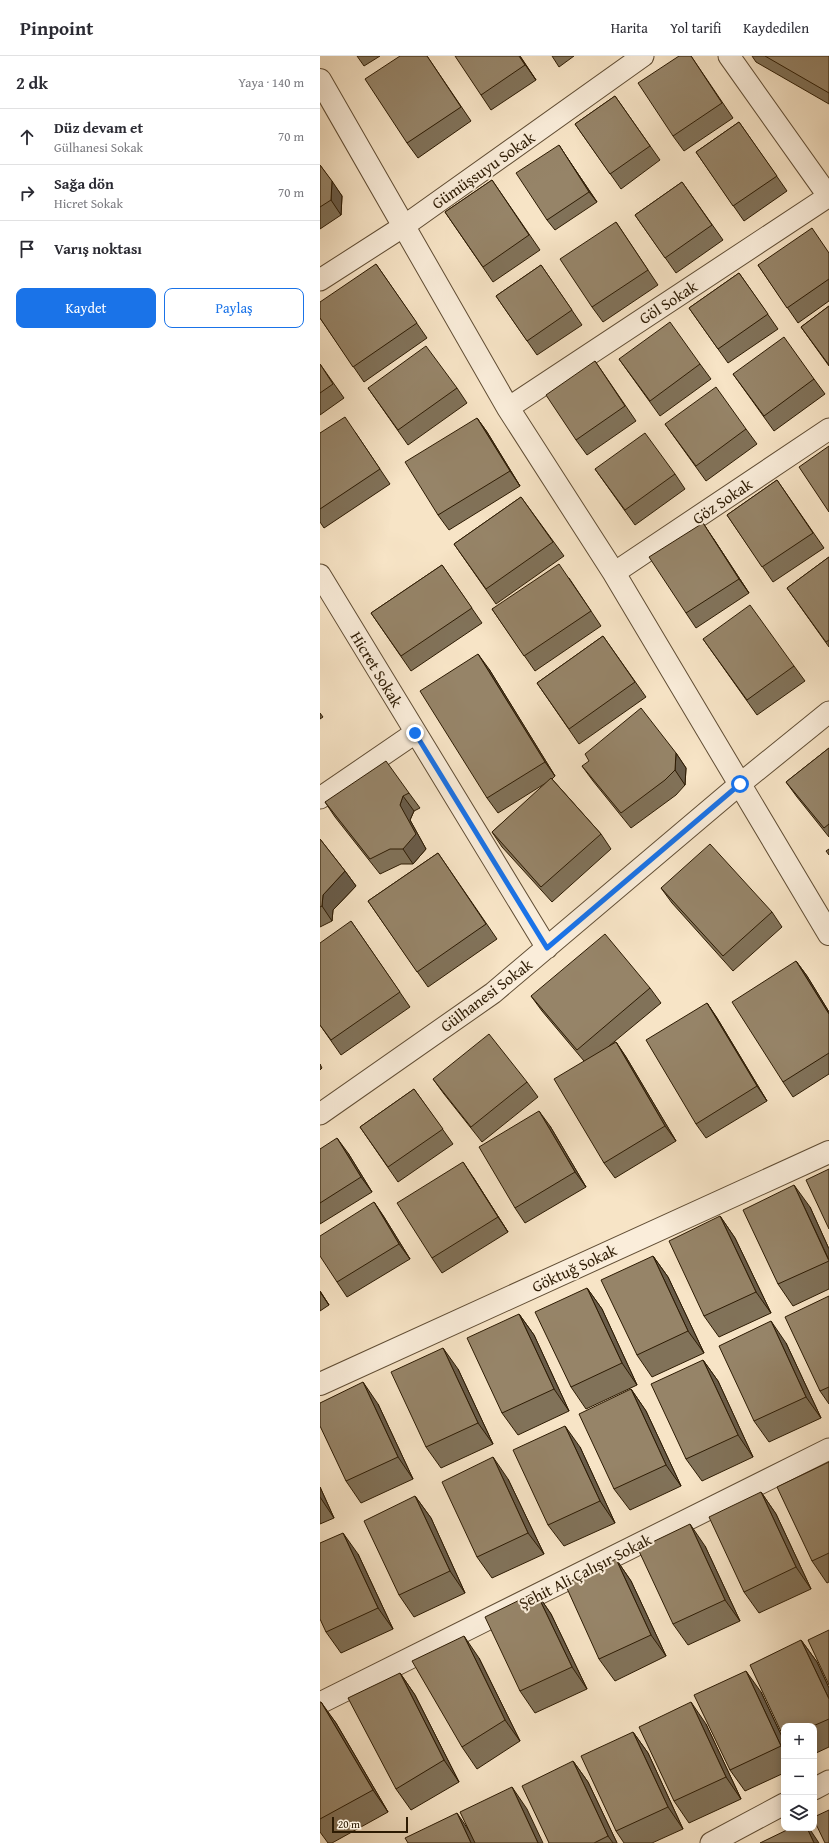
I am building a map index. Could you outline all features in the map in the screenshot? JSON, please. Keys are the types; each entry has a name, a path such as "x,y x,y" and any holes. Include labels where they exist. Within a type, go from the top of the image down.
{"street":[{"name":"Gümüşsuyu Sokak","path":"320,280 404,226 642,56"},
{"path":"729,56 829,196"},
{"path":"320,80 508,408 614,573 829,934"},
{"name":"Göl Sokak","path":"508,408 829,196"},
{"name":"Göz Sokak","path":"614,573 829,430"},
{"name":"Hicret Sokak","path":"320,575 547,948"},
{"name":"Gülhanesi Sokak","path":"320,1114 493,993 740,784 829,712"},
{"path":"320,798 415,733"},
{"name":"Göktuğ Sokak","path":"320,1384 829,1152"},
{"name":"Şehit Ali Çalışır Sokak","path":"320,1703 829,1449"},
{"path":"817,1787 829,1781"},
{"path":"711,1843 781,1806"}],"building":[{"path":"400,56 427,56 461,107 407,143 365,79"},
{"path":"455,56 519,56 525,65 481,95"},
{"path":"679,56 691,56 722,103 673,136 638,83"},
{"path":"765,56 829,56 829,93"},
{"path":"615,96 650,146 610,174 575,124"},
{"path":"739,122 777,176 733,206 696,152"},
{"path":"559,145 589,192 547,220 516,173"},
{"path":"320,165 332,181 331,200 320,207"},
{"path":"492,180 529,235 483,267 445,212"},
{"path":"682,182 712,225 665,258 635,215"},
{"path":"616,222 648,270 592,307 560,259"},
{"path":"812,228 829,253 829,279 787,308 758,265"},
{"path":"376,264 417,323 353,367 320,318 320,302"},
{"path":"541,265 572,310 527,341 496,296"},
{"path":"739,273 768,314 718,349 689,308"},
{"path":"829,306 829,365 801,327"},
{"path":"670,322 700,364 650,401 619,359"},
{"path":"784,337 814,379 764,416 733,374"},
{"path":"426,346 457,388 398,430 368,388"},
{"path":"595,361 625,406 576,440 546,395"},
{"path":"320,364 333,384 320,393"},
{"path":"716,387 746,429 696,466 665,424"},
{"path":"345,417 380,469 320,509 320,433"},
{"path":"477,418 510,471 438,515 405,462"},
{"path":"645,433 675,474 625,510 595,469"},
{"path":"829,446 829,512 799,467"},
{"path":"777,480 813,533 762,567 727,515"},
{"path":"521,497 553,542 486,589 454,544"},
{"path":"703,523 739,579 686,613 649,557"},
{"path":"829,557 829,640 826,642 787,588"},
{"path":"559,564 591,611 524,656 492,609"},
{"path":"442,565 472,608 401,656 371,613"},
{"path":"750,605 794,666 747,700 703,639"},
{"path":"603,636 635,682 569,729 537,683"},
{"path":"478,654 545,762 487,798 420,691"},
{"path":"641,708 676,753 675,770 665,780 621,813 582,766 589,761 585,754"},
{"path":"829,748 829,824 824,828 786,782"},
{"path":"386,761 409,793 403,796 400,805 416,834 403,849 390,849 370,859 325,802"},
{"path":"551,778 601,834 541,887 492,832"},
{"path":"320,839 345,871 323,895 322,906 320,907"},
{"path":"710,844 772,912 723,956 661,888"},
{"path":"438,853 486,924 417,972 368,901"},
{"path":"351,921 400,992 331,1040 320,1025 320,943"},
{"path":"605,934 650,988 577,1050 531,996"},
{"path":"796,961 829,1014 829,1053 783,1082 732,1002"},
{"path":"707,1003 757,1086 696,1124 646,1040"},
{"path":"489,1034 527,1082 471,1127 433,1079"},
{"path":"616,1042 665,1126 604,1163 554,1079"},
{"path":"414,1089 443,1129 388,1167 360,1127"},
{"path":"539,1111 575,1172 515,1208 479,1147"},
{"path":"337,1138 361,1177 320,1203 320,1149"},
{"path":"463,1162 498,1217 432,1258 397,1203"},
{"path":"829,1169 829,1229 806,1180"},
{"path":"794,1185 829,1261 778,1284 743,1210"},
{"path":"374,1202 399,1244 337,1282 320,1256 320,1236"},
{"path":"720,1216 756,1292 704,1316 669,1241"},
{"path":"653,1256 688,1331 637,1355 601,1280"},
{"path":"587,1288 622,1363 571,1387 535,1312"},
{"path":"829,1296 829,1387 820,1391 785,1317"},
{"path":"519,1314 554,1389 502,1413 467,1338"},
{"path":"771,1321 806,1397 754,1421 719,1346"},
{"path":"443,1348 478,1423 426,1447 391,1372"},
{"path":"703,1360 738,1435 686,1459 651,1384"},
{"path":"363,1382 398,1457 346,1481 320,1426 320,1403"},
{"path":"631,1389 666,1465 614,1489 579,1414"},
{"path":"565,1426 600,1501 548,1525 513,1450"},
{"path":"493,1457 528,1533 477,1557 442,1482"},
{"path":"829,1462 829,1553 812,1561 777,1487"},
{"path":"761,1492 796,1567 744,1592 709,1517"},
{"path":"415,1496 450,1571 399,1595 364,1521"},
{"path":"690,1524 725,1600 673,1624 638,1549"},
{"path":"343,1533 378,1608 326,1632 320,1619 320,1543"},
{"path":"616,1559 651,1635 599,1659 565,1584"},
{"path":"536,1592 572,1667 520,1691 485,1617"},
{"path":"829,1630 829,1685 808,1640"},
{"path":"464,1636 505,1720 462,1747 412,1661"},
{"path":"801,1640 829,1699 829,1719 817,1724 817,1723 781,1723 781,1732 750,1665"},
{"path":"746,1671 781,1746 730,1770 694,1695"},
{"path":"400,1673 444,1760 396,1789 348,1698"},
{"path":"320,1702 373,1790 320,1819"},
{"path":"691,1702 726,1777 674,1801 639,1727"},
{"path":"633,1732 668,1807 616,1831 581,1756"},
{"path":"573,1761 608,1836 594,1843 549,1843 522,1786"},
{"path":"512,1787 538,1843 475,1843 460,1812"},
{"path":"829,1810 829,1843 825,1843 817,1826 817,1816"},
{"path":"457,1813 471,1843 408,1843 405,1838"},
{"path":"785,1831 808,1831 814,1843 760,1843"}],"route":[{"path":"415,733 547,948 740,784"}]}
